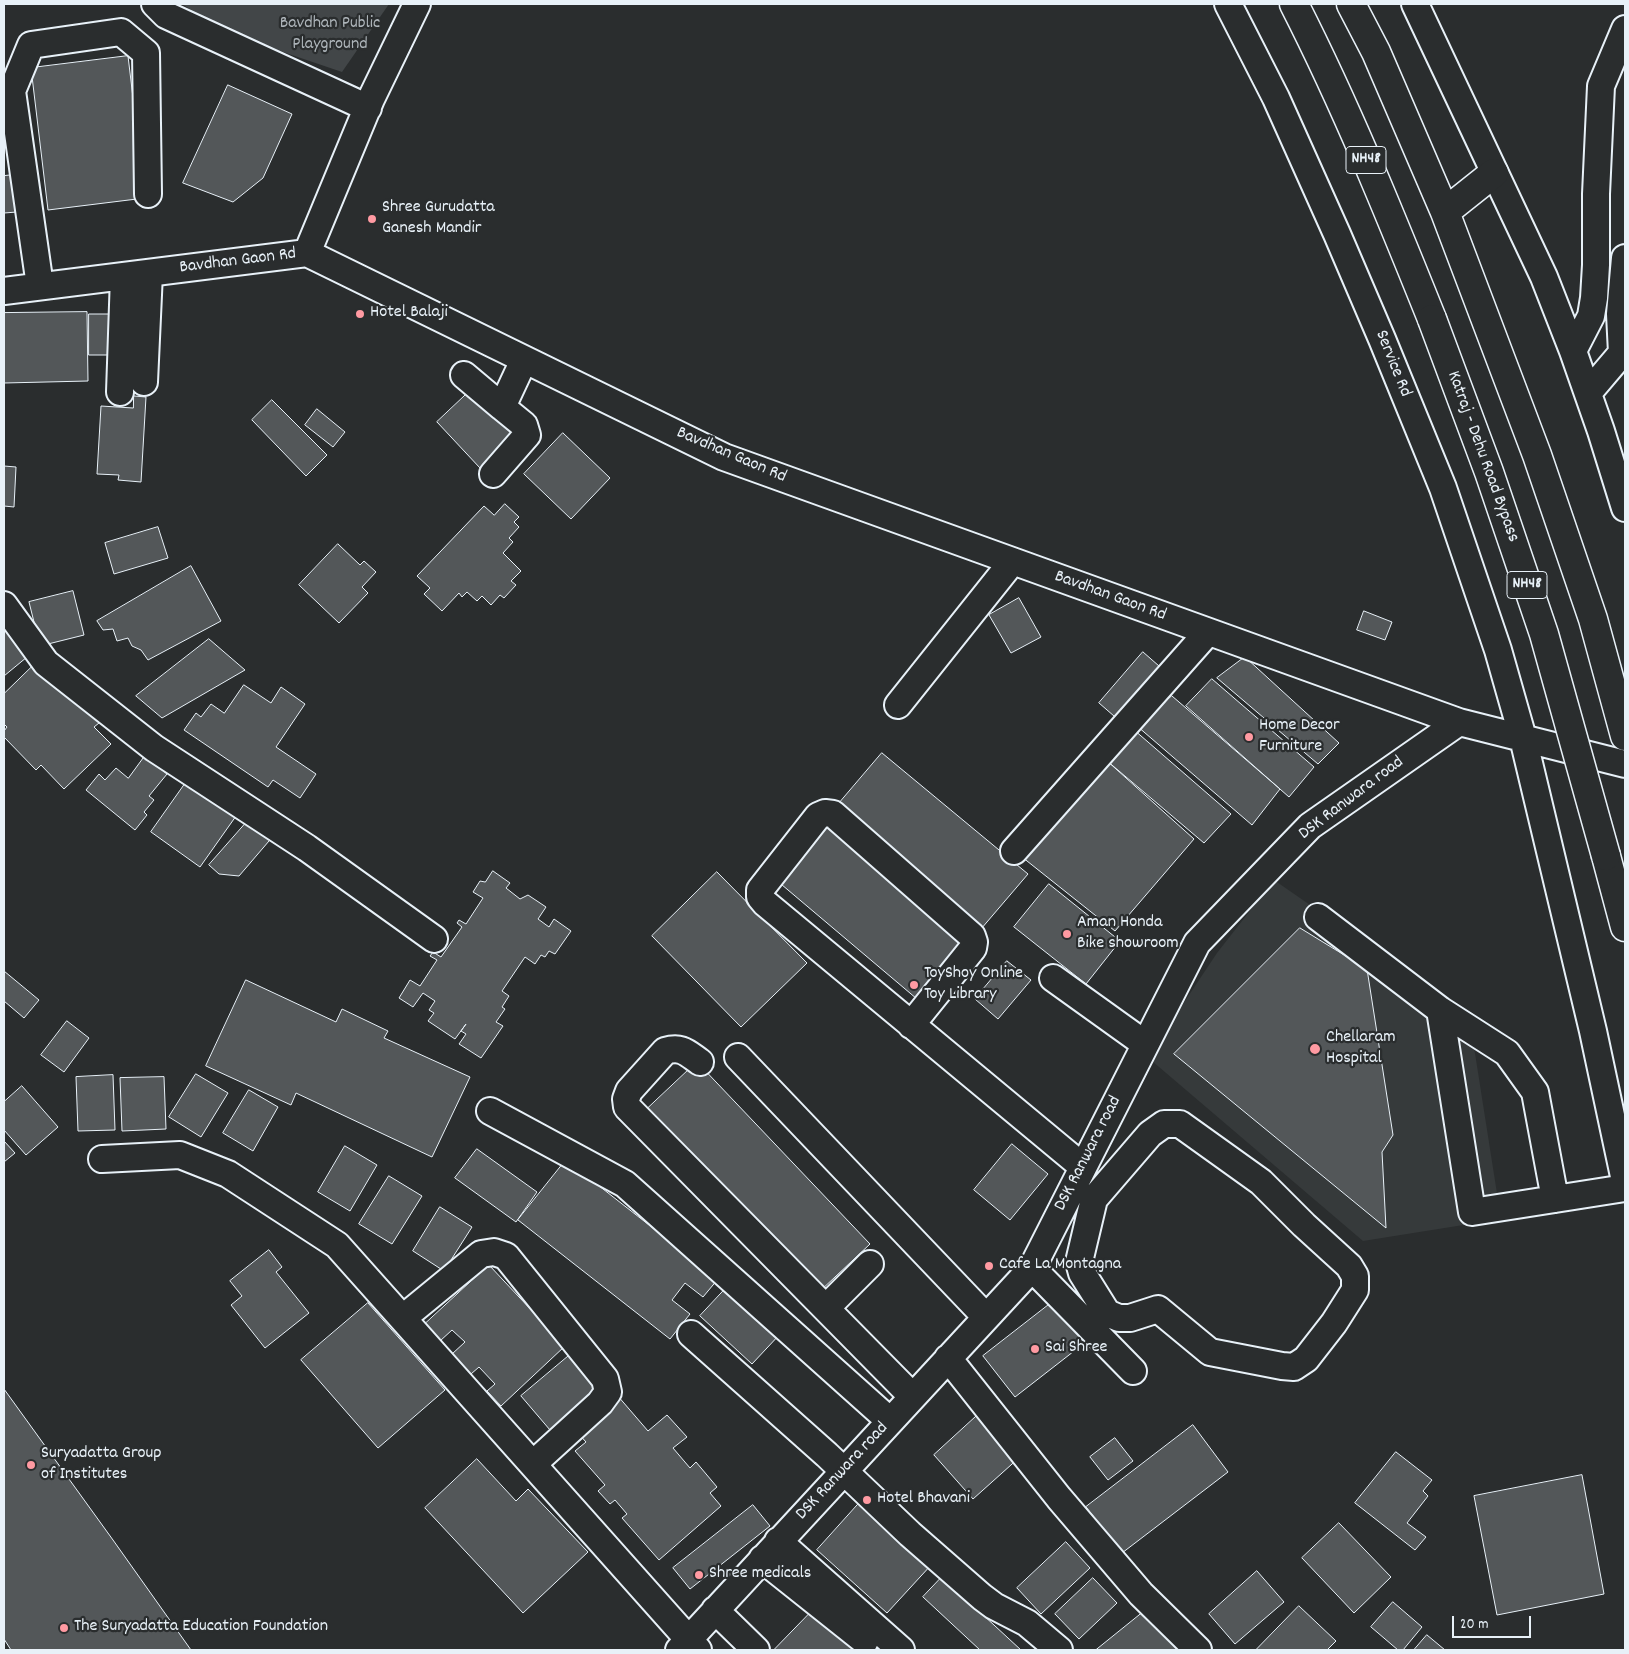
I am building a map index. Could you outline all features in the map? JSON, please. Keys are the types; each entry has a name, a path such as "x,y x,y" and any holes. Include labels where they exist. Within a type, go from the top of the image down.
{"highway":[{"name":"Katraj - Dehu Road Bypass","path":"1294,4 1329,74 1389,212 1432,319 1489,472 1544,634 1625,927"},
{"path":"1351,4 1376,52 1445,212 1479,300 1537,455 1593,619 1625,736"},
{"path":"1445,212 1494,173"}],"street":[{"path":"155,4 166,15 368,108"},
{"path":"307,253 368,108 417,4"},
{"name":"Service Rd","path":"1228,4 1276,98 1337,234 1443,488 1498,650 1523,738 1625,1181"},
{"path":"1415,4 1544,277 1588,393 1625,508"},
{"path":"1573,351 1591,316 1596,265 1596,194 1601,86 1625,29"},
{"path":"40,286 8,92 31,45 121,32 146,53 148,194"},
{"name":"Bavdhan Gaon Rd","path":"4,291 307,253 724,458 1459,722"},
{"path":"1588,393 1623,353 1620,314 1625,258"},
{"path":"132,387 137,274"},
{"path":"1591,316 1623,353"},
{"path":"502,407 524,360"},
{"path":"464,375 524,425 527,435 493,474"},
{"path":"898,705 1012,562"},
{"path":"4,605 46,663 154,748 307,848 429,935"},
{"path":"1014,851 1208,632"},
{"path":"1459,722 1625,764"},
{"name":"DSK Ranwara road","path":"688,1646 715,1610 1032,1268 1197,942 1310,826 1459,722"},
{"path":"911,1025 973,948 972,936 833,814 825,813 818,816 760,890 760,897 765,903 911,1025 1083,1167"},
{"path":"1318,917 1440,1010 1507,1053 1535,1092 1555,1199"},
{"path":"1053,978 1145,1044"},
{"path":"1440,1010 1472,1212 1625,1188"},
{"path":"700,1062 682,1049 674,1048 665,1051 629,1091 626,1099 627,1107 912,1396"},
{"path":"738,1057 986,1317"},
{"path":"490,1111 625,1184 890,1420"},
{"path":"1164,1124 1180,1124 1261,1182 1348,1266 1355,1276 1355,1290 1334,1323 1306,1359 1294,1367 1210,1352 1158,1309 1130,1318 1119,1318 1107,1312 1082,1273 1079,1262 1087,1227 1094,1199 1150,1134 1164,1124"},
{"path":"102,1159 180,1155 228,1174 337,1245 533,1464 688,1646"},
{"path":"1060,1211 1087,1227"},
{"path":"402,1318 481,1254 494,1252 506,1256 604,1379 608,1392 600,1403 533,1464"},
{"path":"826,1308 870,1264"},
{"path":"1032,1268 1133,1371"},
{"path":"691,1334 844,1471 910,1534 982,1597 994,1606 1027,1623 1059,1650"},
{"path":"948,1358 1078,1520 1142,1594 1198,1650"},
{"path":"770,1550 877,1650"},
{"path":"770,1550 901,1650"},
{"path":"715,1610 756,1650"}],"shaded area":[{"name":"Chellaram Hospital","path":"1274,880 1469,1015 1501,1219 1363,1241 1152,1061 1161,1037 1217,953"}],"green space":[{"name":"Bavdhan Public Playground","path":"182,4 389,4 342,72 227,33"}],"building":[{"path":"128,56 145,198 48,210 31,68"},
{"path":"228,85 292,114 263,178 233,202 183,183"},
{"path":"14,175 17,212 4,213 4,176"},
{"path":"87,312 88,381 4,383 4,313"},
{"path":"89,314 121,314 121,355 89,355"},
{"path":"472,389 516,435 480,468 437,422"},
{"path":"134,396 146,397 141,482 118,480 119,475 97,474 101,406 133,408"},
{"path":"272,400 327,455 306,476 252,420"},
{"path":"317,409 345,432 333,447 305,425"},
{"path":"563,433 610,478 571,519 524,474"},
{"path":"4,466 16,467 14,507 4,506"},
{"path":"505,504 519,517 514,522 519,527 509,538 513,542 503,553 521,571 511,581 516,585 504,598 500,595 491,605 482,596 477,601 467,592 462,597 459,593 442,611 424,594 430,588 417,576 484,506 494,515"},
{"path":"158,527 168,558 114,574 105,543"},
{"path":"338,544 360,565 364,561 376,572 362,587 368,593 339,623 299,585"},
{"path":"191,566 221,621 148,660 141,650 132,646 128,638 117,641 113,629 103,630 97,621"},
{"path":"73,591 84,635 40,646 29,602"},
{"path":"1019,598 1041,637 1011,653 989,615"},
{"path":"1364,611 1392,622 1385,640 1357,630"},
{"path":"4,628 27,657 4,676"},
{"path":"209,639 245,670 162,718 136,696"},
{"path":"1143,652 1167,673 1122,723 1099,703"},
{"path":"1245,657 1339,743 1318,764 1217,678"},
{"path":"36,663 62,684 99,723 94,727 111,744 64,789 41,765 36,770 4,737 4,731 7,727 4,724 4,694"},
{"name":"Home Decor Furniture","path":"1212,679 1314,767 1289,797 1186,706"},
{"path":"244,685 271,703 281,687 305,704 276,747 316,774 300,798 273,780 268,787 184,730 196,713 201,717 211,704 224,713"},
{"path":"1172,696 1280,789 1252,825 1137,726"},
{"path":"1133,729 1231,814 1204,843 1106,760"},
{"path":"882,753 1028,874 981,929 836,807"},
{"path":"145,756 167,774 149,796 154,800 144,812 147,815 135,830 86,790 99,774 105,780 116,768 128,778"},
{"path":"1106,760 1194,839 1115,931 1022,857"},
{"path":"192,774 241,809 200,867 151,832"},
{"path":"253,815 275,834 239,876 219,874 209,865"},
{"path":"827,818 969,939 917,999 775,879"},
{"path":"493,871 510,883 506,888 520,899 528,895 546,907 538,919 549,927 554,919 571,931 555,954 549,951 545,957 541,955 535,964 525,957 502,991 509,996 502,1007 505,1009 496,1022 503,1026 481,1058 459,1044 466,1034 461,1031 466,1024 455,1039 428,1021 434,1013 429,1010 435,1001 423,993 413,1007 399,998 410,980 420,986 437,960 430,956 433,952 441,957 462,927 457,923 459,920 466,924 483,898 473,892 480,881 485,882"},
{"path":"717,872 807,963 741,1027 652,936"},
{"name":"Aman Honda Bike showroom","path":"1049,884 1120,941 1086,984 1014,927"},
{"name":"Chellaram Hospital","path":"1300,928 1367,969 1393,1135 1382,1152 1386,1228 1174,1054"},
{"path":"1007,961 1031,980 998,1019 975,999"},
{"path":"4,971 39,1000 24,1018 4,1001"},
{"path":"246,980 336,1022 342,1009 388,1031 384,1038 470,1077 432,1157 296,1093 291,1105 206,1066"},
{"path":"67,1021 89,1038 64,1072 41,1055"},
{"path":"697,1062 870,1244 818,1293 645,1111"},
{"path":"196,1074 228,1093 201,1137 169,1117"},
{"path":"113,1075 115,1130 78,1131 76,1077"},
{"path":"164,1077 166,1129 122,1131 120,1078"},
{"path":"22,1086 58,1127 26,1155 4,1130 4,1102"},
{"path":"249,1090 278,1107 253,1151 223,1133"},
{"path":"4,1141 15,1153 4,1162"},
{"path":"1012,1144 1048,1174 1010,1220 974,1190"},
{"path":"345,1146 377,1165 350,1211 318,1192"},
{"path":"477,1149 537,1192 516,1222 455,1178"},
{"path":"566,1160 718,1279 703,1297 685,1283 672,1300 690,1314 670,1339 518,1220"},
{"path":"389,1176 422,1196 392,1244 359,1224"},
{"path":"440,1207 472,1227 444,1271 413,1251"},
{"path":"269,1250 282,1267 276,1272 309,1313 265,1348 231,1305 242,1296 230,1281"},
{"path":"489,1265 565,1346 501,1406 487,1391 495,1384 479,1367 471,1374 452,1354 465,1342 452,1330 440,1341 425,1324"},
{"path":"729,1285 781,1333 752,1364 700,1316"},
{"name":"Sai Shree","path":"1055,1300 1087,1341 1015,1397 983,1356"},
{"path":"368,1303 445,1390 378,1448 301,1360"},
{"path":"571,1354 600,1387 550,1430 521,1396"},
{"name":"Suryadatta Group of Institutes","path":"4,1389 191,1650 11,1650 4,1639"},
{"path":"617,1395 648,1431 667,1415 687,1437 673,1448 690,1468 696,1462 717,1487 710,1493 721,1506 659,1560 622,1518 627,1514 615,1500 610,1504 598,1491 605,1485 575,1451 586,1442 576,1431"},
{"path":"981,1412 1021,1456 973,1499 934,1455"},
{"path":"1193,1425 1228,1472 1122,1553 1086,1507"},
{"path":"1115,1438 1133,1461 1108,1480 1090,1457"},
{"path":"1396,1452 1432,1480 1423,1491 1428,1496 1407,1523 1426,1537 1415,1550 1355,1503"},
{"path":"477,1459 516,1501 528,1489 588,1552 523,1613 425,1508"},
{"path":"1582,1475 1604,1594 1497,1615 1474,1496"},
{"path":"862,1500 932,1564 887,1613 817,1550"},
{"path":"753,1505 770,1526 690,1589 673,1568"},
{"path":"1339,1523 1391,1577 1354,1613 1302,1558"},
{"path":"1066,1542 1090,1568 1041,1614 1017,1588"},
{"path":"1257,1571 1284,1602 1235,1644 1209,1614"},
{"path":"942,1577 1021,1650 980,1650 923,1597"},
{"path":"1093,1578 1117,1603 1079,1639 1055,1614"},
{"path":"1393,1602 1422,1627 1403,1650 1398,1650 1371,1627"},
{"path":"1152,1605 1189,1650 1096,1650"},
{"path":"1299,1606 1336,1641 1327,1650 1256,1650"},
{"path":"814,1609 858,1650 774,1650"},
{"path":"1427,1635 1445,1650 1414,1650"}],"place":[{"name":"Shree Gurudatta Ganesh Mandir","path":"372,219"},
{"name":"Hotel Balaji","path":"360,314"},
{"name":"Home Decor Furniture","path":"1249,737"},
{"name":"Aman Honda Bike showroom","path":"1067,934"},
{"name":"ToyShoy Online Toy Library","path":"914,985"},
{"name":"Chellaram Hospital","path":"1315,1049"},
{"name":"Cafe La Montagna","path":"989,1266"},
{"name":"Sai Shree","path":"1035,1349"},
{"name":"Suryadatta Group of Institutes","path":"31,1465"},
{"name":"Hotel Bhavani","path":"867,1500"},
{"name":"Shree medicals","path":"699,1575"},
{"name":"The Suryadatta Education Foundation","path":"64,1628"}]}
